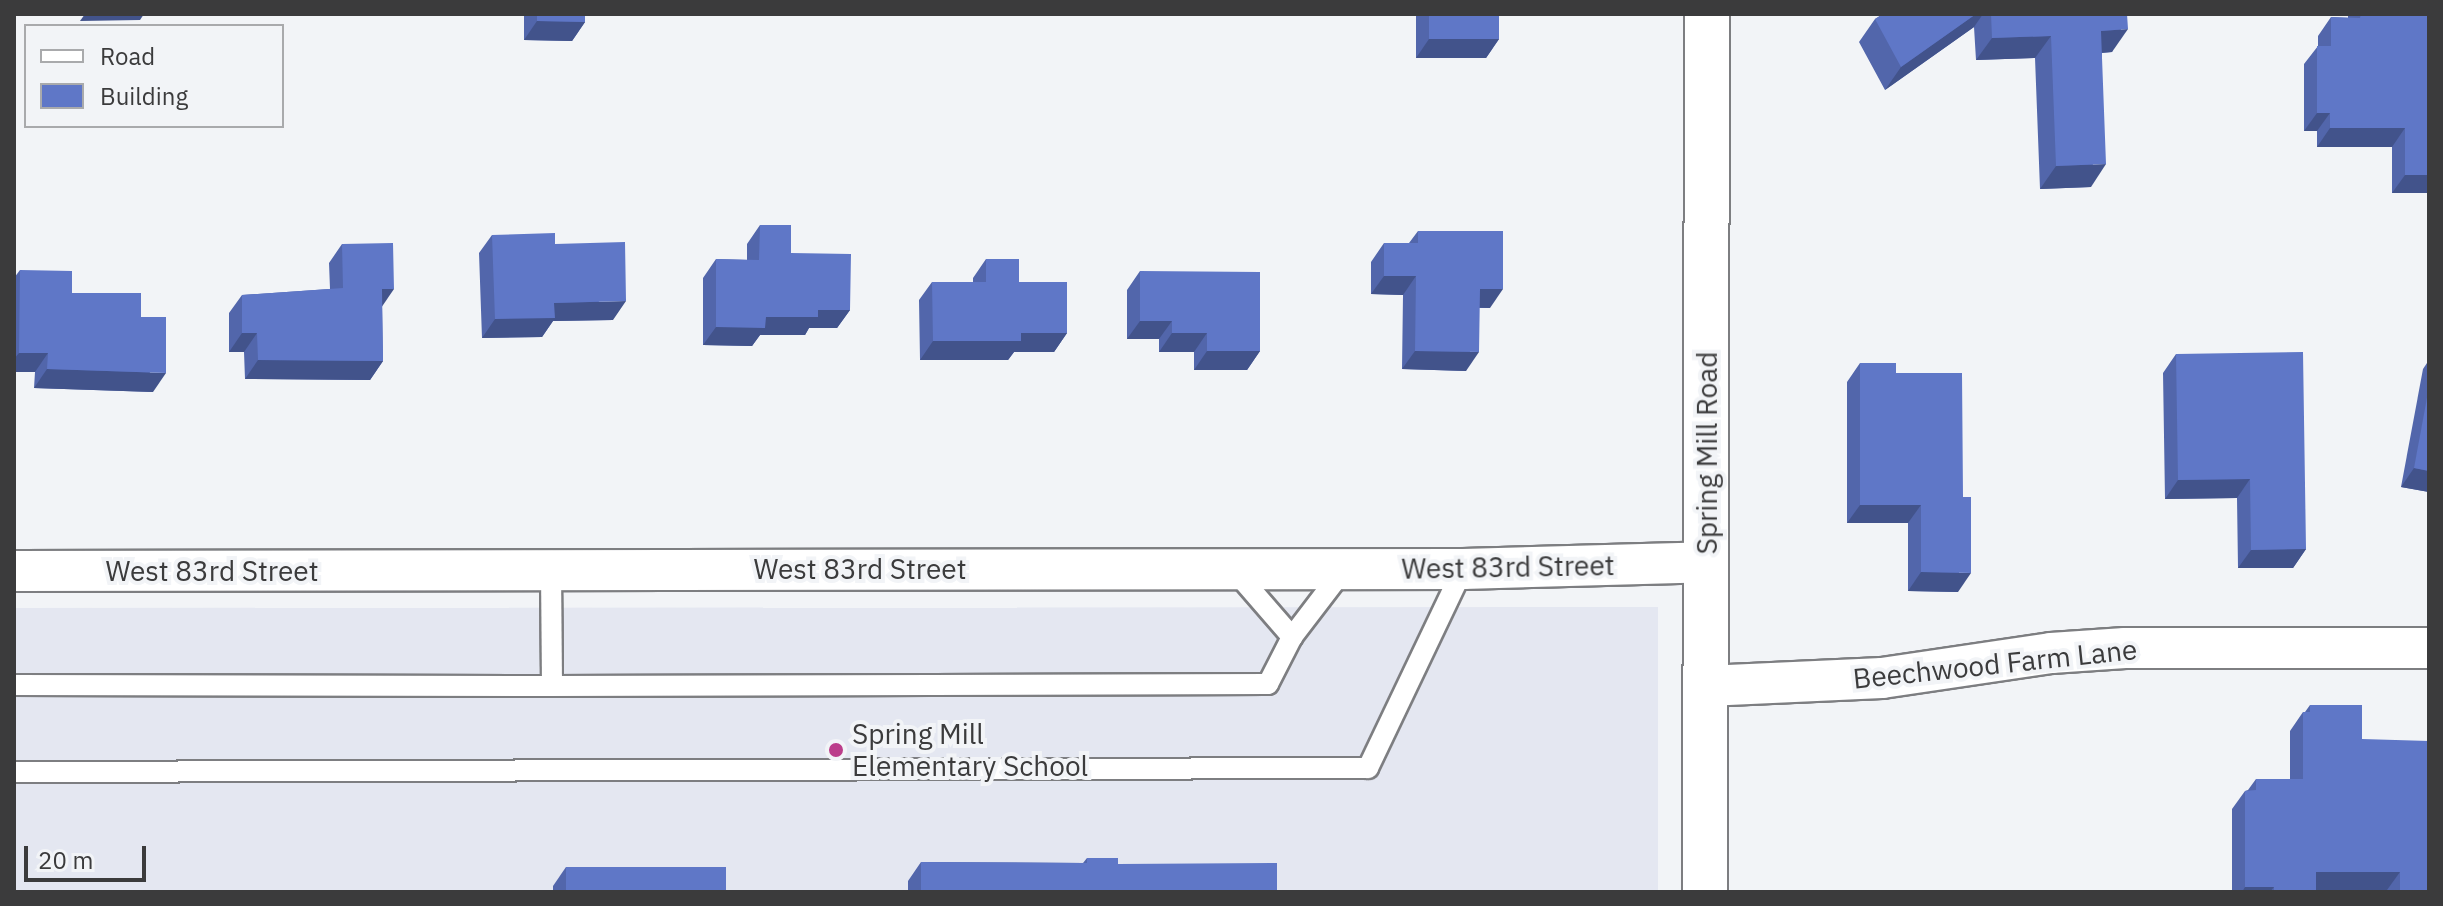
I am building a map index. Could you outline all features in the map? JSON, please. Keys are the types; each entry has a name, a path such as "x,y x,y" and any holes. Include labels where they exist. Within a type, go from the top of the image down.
{"street":[{"name":"Spring Mill Road","path":"1705,892 1707,14"},
{"name":"West 83rd Street","path":"14,571 1463,569 1707,562"},
{"name":"Beechwood Farm Lane","path":"1706,686 1882,678 2051,653 2125,648 2429,648"}],"lane":[{"path":"1233,569 1292,637"},
{"path":"14,685 1268,684 1292,637 1344,569"},
{"path":"14,772 1368,768 1463,569"},
{"path":"551,570 552,686"}],"shaded area":[{"name":"Spring Mill Elementary School","path":"1658,607 1658,892 14,892 14,608"}],"building":[{"path":"537,14 585,14 585,22 537,21"},
{"path":"1429,14 1499,14 1499,39 1429,39"},
{"path":"1883,14 1976,14 1901,67 1875,19"},
{"path":"1991,14 2127,14 2128,29 2101,31 2106,164 2056,166 2051,36 1992,38"},
{"path":"2361,14 2429,14 2429,175 2405,175 2405,128 2330,128 2330,113 2317,113 2317,46 2331,46 2331,17 2360,18"},
{"path":"760,225 791,225 791,253 851,254 850,310 818,310 818,317 766,317 765,328 716,327 716,259 759,260"},
{"path":"1418,231 1503,231 1503,289 1480,289 1479,352 1415,351 1416,276 1384,276 1384,243 1418,243"},
{"path":"555,233 555,244 625,242 626,301 554,303 555,318 495,319 492,235"},
{"path":"393,243 394,289 382,289 383,361 258,360 257,333 242,333 242,295 343,288 342,244"},
{"path":"986,259 1019,259 1019,282 1067,282 1067,333 1021,333 1021,341 933,341 932,282 986,282"},
{"path":"20,270 72,271 72,293 141,293 141,317 166,317 166,373 47,369 48,353 19,353"},
{"path":"1140,271 1260,272 1260,351 1207,351 1207,333 1172,333 1172,321 1140,321"},
{"path":"2303,352 2306,549 2251,550 2250,479 2178,480 2176,354"},
{"path":"1860,363 1896,363 1896,373 1962,373 1963,497 1971,497 1971,573 1921,572 1921,505 1860,505"},
{"path":"2429,387 2429,471 2414,468"},
{"path":"2310,705 2362,705 2362,739 2429,741 2429,892 2400,892 2400,872 2316,872 2316,892 2274,892 2274,887 2245,887 2245,791 2256,790 2256,779 2303,779 2303,712 2310,712"},
{"path":"1087,858 1118,858 1118,864 1277,863 1277,892 921,892 921,862 1087,863"},
{"path":"566,867 726,867 726,892 566,892"}],"place":[{"name":"Spring Mill Elementary School","path":"836,750"}]}
